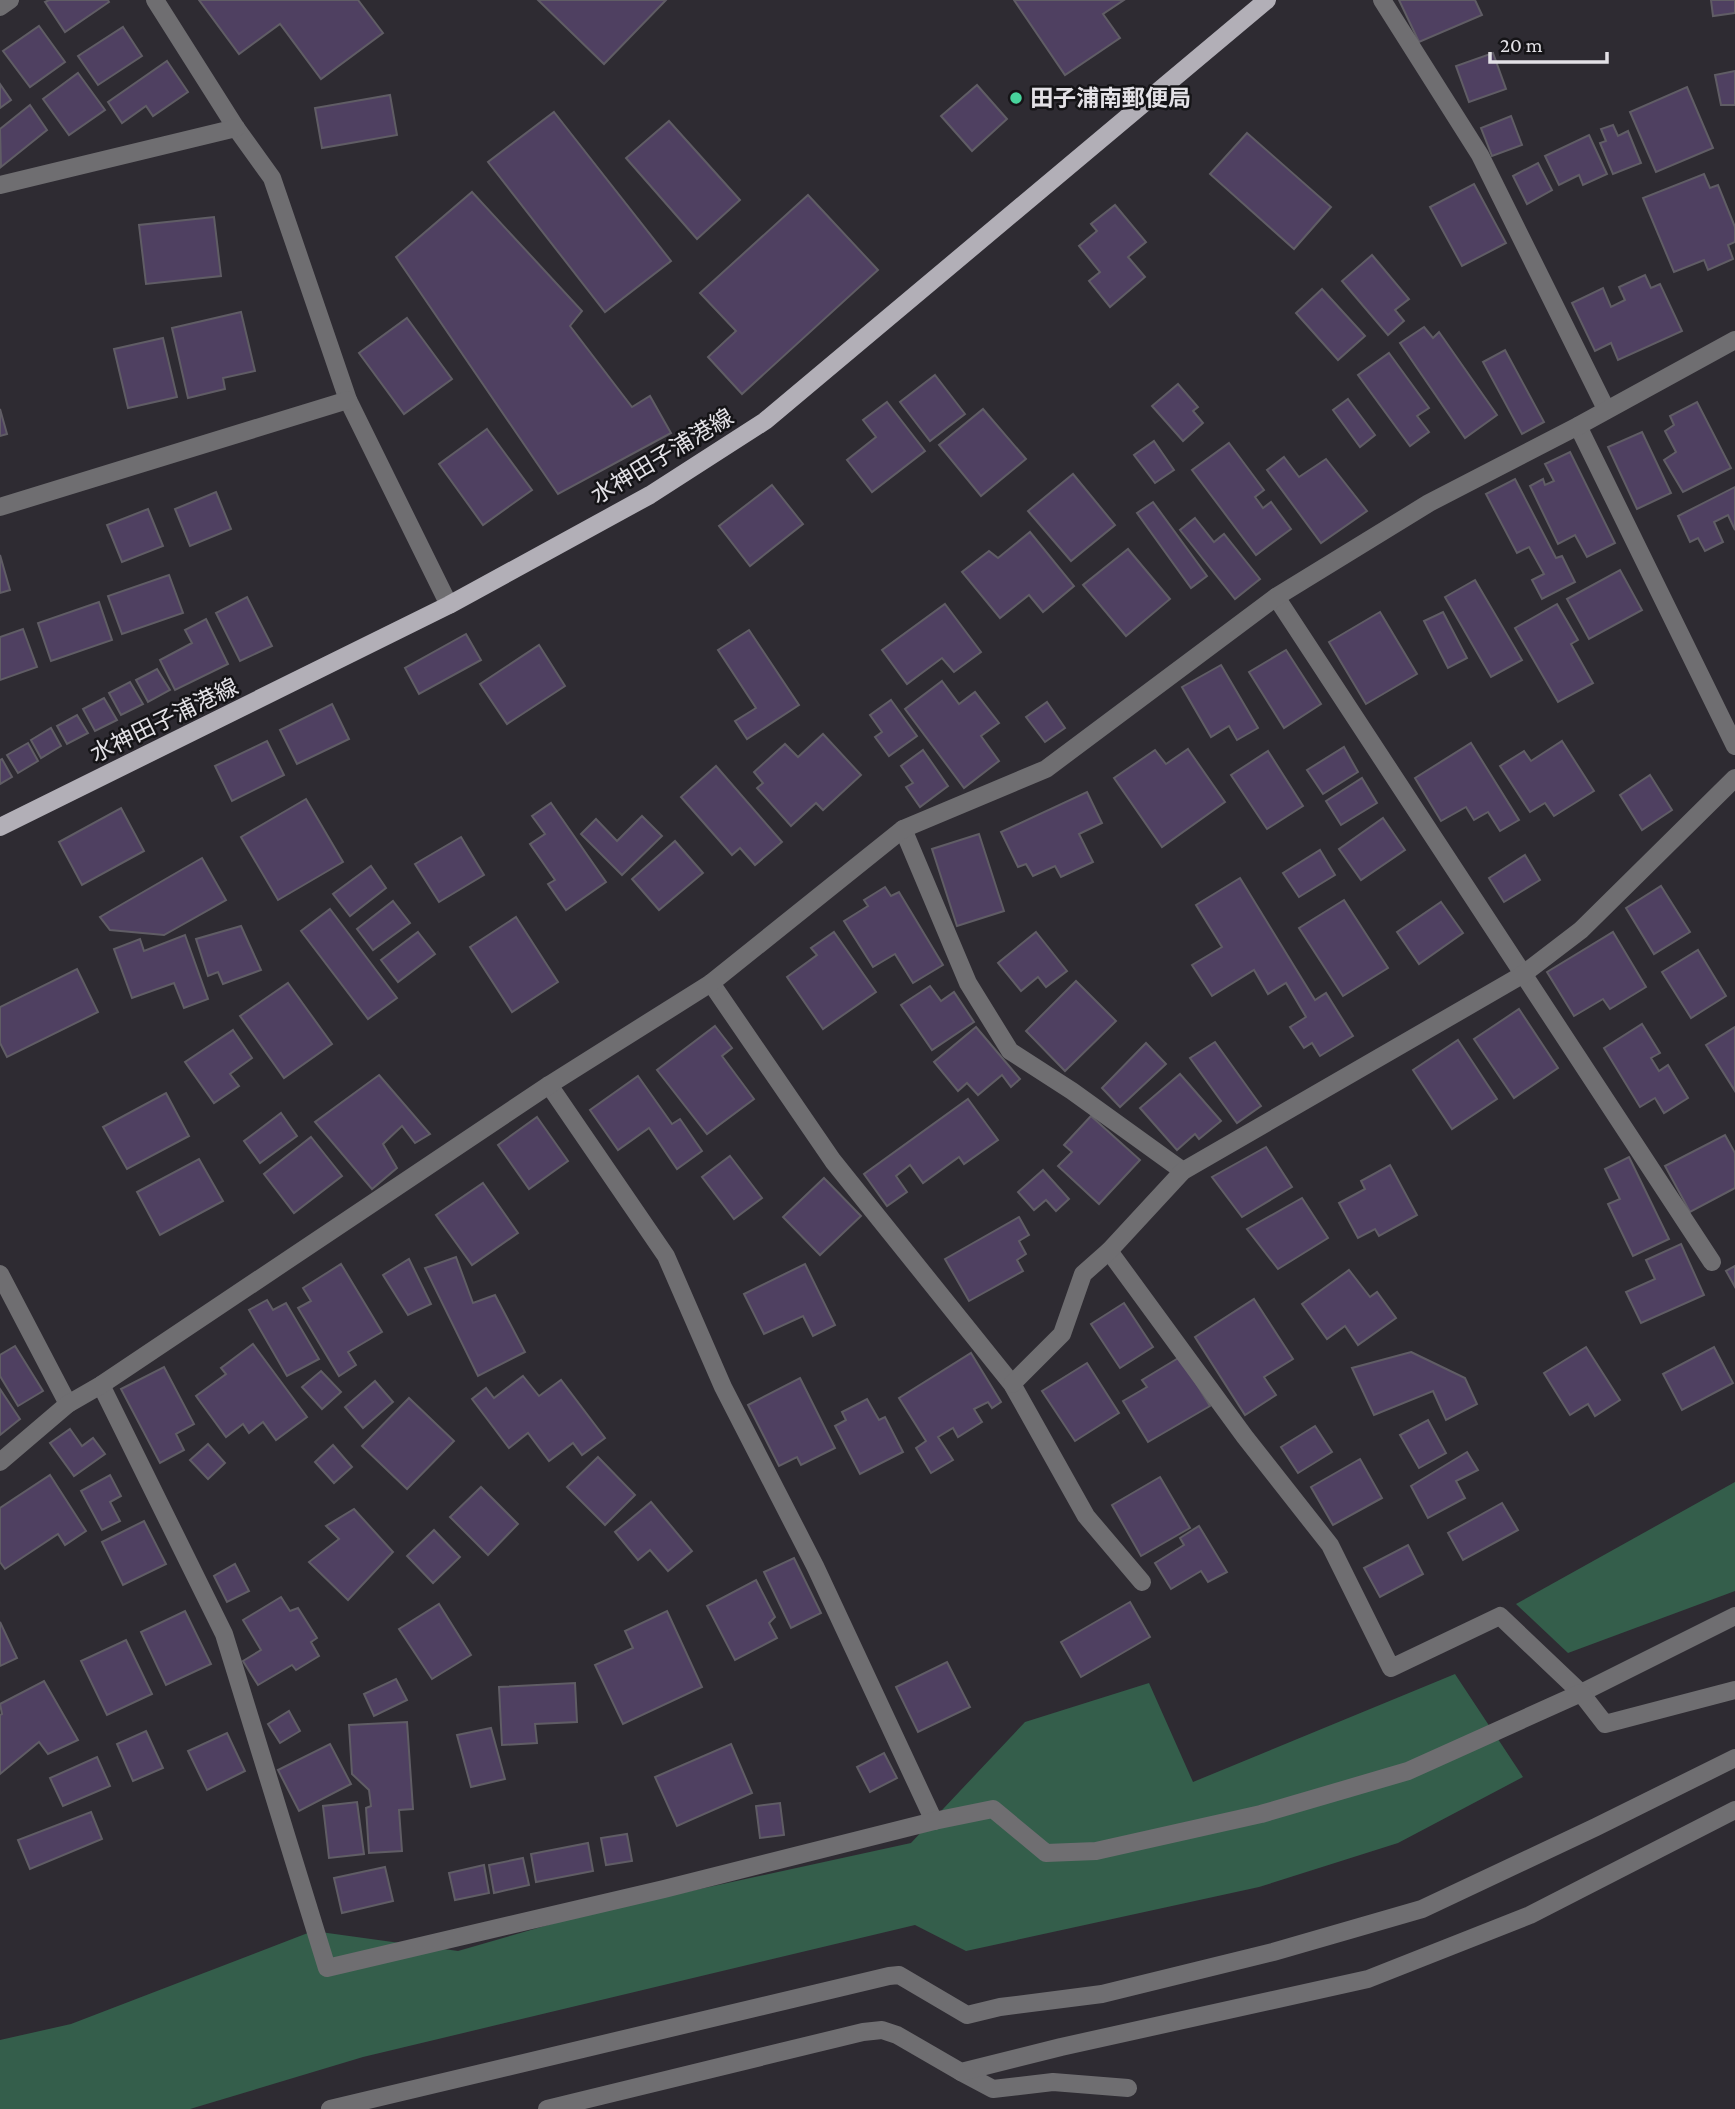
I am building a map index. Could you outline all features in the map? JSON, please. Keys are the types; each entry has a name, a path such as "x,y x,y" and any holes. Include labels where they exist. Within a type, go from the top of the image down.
{"main road":[{"name":"水神田子浦港線","path":"0,827 449,605 650,495 765,421 1267,0"}],"street":[{"path":"0,7 10,0"},
{"path":"155,0 236,128 272,178 348,400 449,605"},
{"path":"1382,0 1480,155 1606,409"},
{"path":"0,185 236,128"},
{"path":"0,1462 68,1404 101,1385 549,1085 711,983 902,829 1046,769 1276,597 1429,503 1735,340"},
{"path":"0,507 348,400"},
{"path":"1578,426 1735,746"},
{"path":"1276,597 1712,1262"},
{"path":"1012,1384 1062,1334 1083,1274 1109,1251 1183,1171 1522,975 1581,930 1735,778"},
{"path":"902,829 968,983 1010,1051 1072,1091 1183,1171"},
{"path":"711,983 833,1161 1012,1384 1086,1516 1142,1582"},
{"path":"549,1085 666,1256 723,1387 815,1566 934,1821"},
{"path":"1109,1251 1245,1437 1330,1545 1391,1668 1500,1616 1581,1693 1605,1724 1735,1690"},
{"path":"0,1274 68,1404"},
{"path":"101,1385 224,1633 327,1968 993,1809 1046,1853 1096,1851 1261,1814 1408,1772 1581,1693 1735,1616"},
{"path":"330,2109 889,1976 899,1975 967,2015 1000,2007 1102,1994 1260,1955 1422,1909 1735,1758"},
{"path":"961,2072 1060,2047 1368,1979 1530,1914 1735,1810"},
{"path":"547,2109 863,2032 882,2031 897,2035 993,2090 1053,2082 1128,2088"}],"green space":[{"path":"1735,1482 1735,1591 1568,1653 1516,1604"},
{"path":"1455,1674 1523,1777 1398,1843 1259,1887 966,1951 915,1925 363,2057 190,2109 0,2109 0,2040 71,2024 313,1931 458,1951 590,1913 911,1843 1025,1722 1149,1683 1193,1782"}],"building":[{"path":"199,0 358,0 383,33 321,79 280,24 239,54"},
{"path":"538,0 666,0 604,64"},
{"path":"1014,0 1124,0 1103,14 1120,38 1065,75"},
{"path":"1399,0 1475,0 1482,15 1419,42"},
{"path":"1711,0 1735,0 1735,13 1713,16"},
{"path":"45,2 109,2 65,32"},
{"path":"39,26 65,62 30,87 3,51"},
{"path":"123,27 142,56 98,85 78,56"},
{"path":"1493,53 1506,89 1469,102 1456,66"},
{"path":"167,61 188,92 153,116 146,106 122,123 108,102"},
{"path":"1735,71 1735,105 1721,105 1715,75"},
{"path":"78,73 105,110 69,135 43,99"},
{"path":"0,84 11,100 0,108"},
{"path":"977,85 1007,119 972,151 941,116"},
{"path":"1687,87 1713,148 1656,172 1630,112"},
{"path":"390,95 397,135 322,148 315,108"},
{"path":"30,105 47,130 1,167 0,129"},
{"path":"554,112 671,261 605,312 488,162"},
{"path":"1511,116 1522,145 1492,156 1481,128"},
{"path":"669,121 740,200 697,239 626,158"},
{"path":"1613,125 1618,136 1628,131 1641,163 1613,174 1600,143 1606,141 1601,129"},
{"path":"1247,133 1331,207 1294,249 1210,174"},
{"path":"1589,135 1607,174 1583,185 1579,175 1559,185 1545,156"},
{"path":"1538,163 1552,190 1527,204 1513,176"},
{"path":"1704,174 1710,188 1718,185 1735,227 1735,242 1728,245 1733,259 1708,270 1704,260 1674,272 1643,198"},
{"path":"1474,184 1506,243 1462,266 1430,207"},
{"path":"472,192 582,311 570,326 632,407 650,396 671,433 558,494 396,257"},
{"path":"808,195 878,270 742,394 708,357 736,331 700,293"},
{"path":"1115,205 1146,242 1128,257 1145,277 1110,307 1089,281 1100,272 1079,246 1097,231 1091,224"},
{"path":"214,217 221,276 146,284 139,225"},
{"path":"1372,255 1409,299 1395,310 1404,321 1388,335 1342,281"},
{"path":"1645,275 1651,288 1660,284 1682,331 1618,360 1611,343 1595,351 1572,303 1603,288 1611,307 1625,300 1619,287"},
{"path":"1322,289 1365,336 1338,360 1296,313"},
{"path":"241,312 255,371 223,378 225,389 188,398 172,328"},
{"path":"407,318 452,379 404,414 359,353"},
{"path":"1424,327 1433,338 1439,332 1497,415 1465,438 1400,343"},
{"path":"163,338 177,397 128,408 114,349"},
{"path":"1505,350 1544,422 1522,434 1483,362"},
{"path":"1389,353 1429,408 1417,416 1429,432 1410,446 1358,375"},
{"path":"935,375 965,414 930,441 900,402"},
{"path":"1178,384 1198,407 1193,411 1203,423 1183,441 1152,406"},
{"path":"1348,399 1375,435 1360,447 1333,410"},
{"path":"887,402 925,451 872,492 847,460 876,437 863,420"},
{"path":"1697,402 1731,468 1683,492 1664,460 1676,452 1665,431 1674,425 1670,416"},
{"path":"0,409 7,434 0,436"},
{"path":"983,409 1026,459 981,496 939,445"},
{"path":"487,429 532,490 483,525 439,464"},
{"path":"1642,432 1671,493 1637,509 1608,447"},
{"path":"1154,441 1174,470 1155,483 1134,455"},
{"path":"1229,443 1264,490 1255,497 1263,508 1271,502 1291,529 1256,555 1192,470"},
{"path":"1570,452 1615,543 1587,557 1575,535 1558,544 1530,486 1543,479 1545,485 1554,481 1545,464"},
{"path":"1284,457 1299,477 1326,459 1367,511 1321,543 1267,470"},
{"path":"1073,474 1115,525 1071,561 1028,511"},
{"path":"1515,479 1556,558 1562,556 1575,582 1542,599 1532,580 1544,574 1529,547 1517,553 1486,494"},
{"path":"772,485 803,524 750,566 719,526"},
{"path":"1735,487 1735,530 1728,515 1714,522 1723,542 1705,551 1698,538 1690,542 1678,516"},
{"path":"216,492 231,529 190,546 175,509"},
{"path":"1153,502 1207,576 1191,588 1137,513"},
{"path":"148,509 163,546 122,562 107,525"},
{"path":"1195,518 1214,542 1224,534 1260,579 1235,599 1180,530"},
{"path":"1030,532 1074,586 1043,612 1029,595 1000,618 962,572 989,551 998,558"},
{"path":"1128,549 1170,599 1126,636 1083,585"},
{"path":"0,555 10,590 0,593"},
{"path":"1620,570 1642,610 1589,639 1567,599"},
{"path":"169,575 183,613 122,634 108,596"},
{"path":"1475,580 1522,660 1491,677 1445,597"},
{"path":"247,597 272,646 240,661 216,613"},
{"path":"99,602 112,640 51,661 38,623"},
{"path":"945,604 981,652 954,672 942,658 907,684 882,650"},
{"path":"1557,604 1578,640 1571,644 1593,683 1558,702 1515,628"},
{"path":"1380,612 1417,674 1366,704 1329,642"},
{"path":"1443,612 1467,658 1448,668 1424,621"},
{"path":"206,619 228,664 175,690 160,660 192,643 185,630"},
{"path":"23,629 37,667 0,680 0,637"},
{"path":"749,630 799,705 747,739 735,721 756,708 718,650"},
{"path":"466,634 481,660 419,694 405,668"},
{"path":"539,645 565,686 507,724 480,684"},
{"path":"1286,650 1321,704 1284,728 1249,672"},
{"path":"1221,665 1258,728 1237,740 1229,726 1211,737 1182,687"},
{"path":"157,669 170,690 148,702 136,680"},
{"path":"942,681 959,704 975,692 999,723 981,736 999,761 964,788 905,709"},
{"path":"130,682 143,704 121,715 109,693"},
{"path":"104,698 117,720 95,731 83,709"},
{"path":"891,700 917,736 889,756 875,737 882,732 870,715"},
{"path":"1047,702 1065,728 1045,742 1026,717"},
{"path":"332,704 349,739 297,764 280,730"},
{"path":"77,715 88,733 67,744 57,726"},
{"path":"51,728 61,746 41,758 31,740"},
{"path":"823,734 861,775 823,810 816,803 791,826 757,788 763,783 754,772 785,744 798,757"},
{"path":"267,741 284,775 232,801 215,766"},
{"path":"1562,741 1594,791 1554,816 1545,803 1530,812 1500,766 1524,751 1531,761"},
{"path":"28,743 38,761 18,773 7,755"},
{"path":"1471,743 1519,820 1500,831 1488,812 1474,820 1466,807 1441,821 1415,778"},
{"path":"1344,747 1358,772 1323,794 1307,770"},
{"path":"1188,749 1225,802 1162,847 1114,778 1155,750 1166,764"},
{"path":"923,750 948,786 920,807 906,787 913,783 901,766"},
{"path":"1268,751 1303,806 1267,829 1231,775"},
{"path":"2,759 12,777 0,784 0,760"},
{"path":"716,766 782,842 755,865 740,848 732,855 681,797"},
{"path":"1650,775 1672,810 1642,830 1620,795"},
{"path":"1362,778 1377,803 1341,825 1326,801"},
{"path":"1087,792 1102,823 1079,834 1093,862 1061,877 1055,866 1033,876 1026,864 1018,867 1001,832"},
{"path":"306,799 343,862 278,900 241,837"},
{"path":"551,803 606,882 566,910 548,884 555,880 530,844 545,834 532,816"},
{"path":"121,808 144,851 82,885 59,842"},
{"path":"642,816 662,836 622,875 581,834 596,819 617,841"},
{"path":"1383,818 1405,850 1361,880 1339,849"},
{"path":"979,834 1004,911 957,926 932,849"},
{"path":"461,837 484,875 439,902 415,864"},
{"path":"675,841 703,873 659,910 632,879"},
{"path":"1320,850 1335,875 1299,897 1283,873"},
{"path":"1525,855 1540,880 1504,902 1489,878"},
{"path":"202,858 226,900 164,935 110,930 100,917"},
{"path":"371,866 386,888 350,916 333,894"},
{"path":"1240,878 1315,1000 1326,993 1353,1036 1320,1056 1312,1043 1304,1048 1290,1027 1306,1017 1286,983 1268,994 1254,970 1212,996 1192,965 1222,947 1196,905"},
{"path":"1661,886 1690,932 1654,954 1626,908"},
{"path":"885,887 891,896 899,892 943,965 913,983 895,954 873,967 844,921 868,906 864,900"},
{"path":"1344,900 1388,968 1343,996 1299,928"},
{"path":"393,901 410,923 373,950 357,929"},
{"path":"1441,902 1463,933 1419,964 1397,932"},
{"path":"330,909 397,998 368,1019 301,931"},
{"path":"516,917 558,982 512,1012 470,947"},
{"path":"241,926 261,970 223,984 218,972 208,976 196,939"},
{"path":"418,932 435,954 398,982 381,960"},
{"path":"834,932 876,992 823,1029 787,977 817,955 811,948"},
{"path":"1036,932 1067,971 1046,987 1038,977 1021,991 998,963"},
{"path":"1613,932 1646,987 1610,1009 1603,999 1574,1016 1547,972"},
{"path":"185,935 208,999 184,1008 174,983 132,998 114,949 140,939 144,951"},
{"path":"1698,950 1726,996 1691,1018 1662,972"},
{"path":"77,969 98,1012 7,1057 0,1043 0,1007"},
{"path":"1076,981 1116,1021 1065,1071 1026,1031"},
{"path":"288,983 332,1044 284,1078 240,1016"},
{"path":"930,986 941,1001 954,992 974,1022 932,1050 901,1005"},
{"path":"1519,1009 1558,1068 1514,1098 1474,1039"},
{"path":"1642,1024 1660,1053 1651,1058 1659,1071 1668,1065 1688,1098 1664,1113 1655,1098 1640,1107 1604,1048"},
{"path":"715,1026 732,1048 722,1056 754,1099 707,1134 657,1070"},
{"path":"976,1027 1020,1079 1011,1087 1002,1075 978,1095 967,1083 958,1091 934,1062"},
{"path":"1735,1027 1735,1091 1706,1045"},
{"path":"233,1030 252,1058 230,1074 239,1086 214,1103 185,1062"},
{"path":"1458,1040 1497,1099 1452,1129 1413,1070"},
{"path":"1215,1042 1261,1106 1237,1123 1190,1058"},
{"path":"1146,1043 1166,1064 1120,1107 1102,1088"},
{"path":"1180,1074 1221,1121 1199,1139 1195,1134 1177,1150 1140,1108"},
{"path":"379,1075 430,1134 415,1143 402,1126 383,1144 397,1168 372,1189 315,1122"},
{"path":"638,1076 672,1124 680,1119 702,1151 677,1169 649,1128 618,1150 590,1110"},
{"path":"166,1093 189,1136 127,1169 103,1127"},
{"path":"968,1099 998,1140 964,1164 959,1157 923,1183 910,1165 896,1176 907,1192 887,1206 864,1174"},
{"path":"281,1113 297,1136 260,1163 244,1141"},
{"path":"1091,1116 1140,1160 1099,1204 1058,1166 1072,1152 1064,1145"},
{"path":"537,1117 568,1161 529,1189 498,1145"},
{"path":"1725,1135 1735,1153 1735,1188 1690,1212 1665,1166"},
{"path":"311,1137 342,1176 294,1213 264,1174"},
{"path":"1266,1147 1292,1187 1242,1217 1212,1177"},
{"path":"730,1156 762,1198 734,1219 702,1177"},
{"path":"1629,1157 1669,1239 1633,1256 1608,1204 1620,1199 1605,1169"},
{"path":"199,1159 223,1201 160,1235 137,1192"},
{"path":"1390,1165 1417,1215 1379,1236 1375,1229 1358,1238 1339,1203 1365,1189 1361,1181"},
{"path":"1043,1170 1069,1199 1056,1211 1046,1200 1034,1210 1018,1192"},
{"path":"824,1178 861,1216 820,1255 783,1217"},
{"path":"483,1183 518,1233 472,1265 436,1215"},
{"path":"1302,1198 1328,1238 1278,1269 1247,1229"},
{"path":"1019,1217 1029,1235 1019,1241 1026,1254 1017,1260 1023,1271 969,1301 945,1259"},
{"path":"1681,1244 1704,1295 1641,1323 1626,1292 1655,1279 1646,1260"},
{"path":"456,1257 473,1303 495,1295 525,1352 478,1376 425,1268"},
{"path":"409,1259 431,1304 408,1315 383,1275"},
{"path":"341,1264 382,1332 348,1352 356,1365 339,1376 298,1308 311,1301 303,1288"},
{"path":"805,1264 835,1325 813,1336 803,1316 764,1334 744,1294"},
{"path":"1735,1266 1735,1287 1726,1271"},
{"path":"1349,1270 1370,1297 1377,1292 1396,1318 1358,1345 1345,1326 1327,1339 1302,1304"},
{"path":"1254,1299 1293,1359 1264,1377 1276,1395 1245,1415 1195,1337"},
{"path":"267,1300 273,1310 286,1303 319,1359 287,1376 249,1310"},
{"path":"1124,1303 1153,1347 1120,1368 1091,1324"},
{"path":"253,1344 307,1417 276,1440 263,1422 249,1433 243,1424 226,1437 196,1396 226,1374 221,1368"},
{"path":"15,1346 43,1391 18,1406 0,1376 0,1355"},
{"path":"1586,1347 1620,1400 1595,1416 1588,1404 1570,1415 1544,1373"},
{"path":"1714,1347 1733,1383 1682,1410 1663,1374"},
{"path":"1411,1352 1465,1378 1477,1404 1446,1420 1433,1391 1374,1415 1352,1368"},
{"path":"971,1353 1001,1402 992,1408 988,1402 974,1409 982,1422 958,1437 953,1428 938,1437 953,1460 931,1473 916,1448 926,1441 899,1398"},
{"path":"1180,1357 1210,1406 1148,1442 1123,1401 1147,1387 1142,1380"},
{"path":"1087,1363 1119,1413 1075,1441 1042,1391"},
{"path":"164,1367 194,1424 176,1434 184,1450 160,1463 121,1389"},
{"path":"321,1371 341,1392 322,1409 302,1387"},
{"path":"523,1376 539,1396 561,1380 605,1438 582,1455 573,1443 549,1461 528,1433 509,1448 472,1399 486,1388 494,1398"},
{"path":"800,1378 835,1448 801,1465 797,1457 779,1466 748,1405"},
{"path":"375,1381 393,1402 363,1428 345,1407"},
{"path":"0,1389 20,1419 0,1435"},
{"path":"409,1398 454,1441 407,1489 362,1446"},
{"path":"867,1399 879,1420 885,1417 903,1452 860,1474 835,1426 846,1420 842,1412"},
{"path":"1428,1420 1446,1453 1419,1468 1400,1435"},
{"path":"1315,1426 1332,1452 1298,1473 1281,1447"},
{"path":"70,1429 82,1446 93,1438 105,1454 74,1476 50,1443"},
{"path":"208,1444 225,1463 208,1479 190,1460"},
{"path":"333,1445 352,1467 334,1483 315,1462"},
{"path":"1467,1452 1478,1470 1456,1481 1465,1498 1428,1518 1411,1486"},
{"path":"598,1457 635,1495 605,1525 567,1487"},
{"path":"1360,1459 1382,1498 1333,1525 1311,1487"},
{"path":"50,1475 86,1531 65,1545 58,1534 5,1569 0,1562 0,1508"},
{"path":"110,1475 121,1496 110,1502 120,1521 102,1530 81,1491"},
{"path":"1160,1477 1190,1528 1141,1556 1112,1505"},
{"path":"481,1487 518,1524 488,1555 450,1517"},
{"path":"651,1502 692,1551 668,1571 650,1550 638,1560 615,1532"},
{"path":"1502,1503 1518,1530 1463,1560 1448,1533"},
{"path":"354,1509 393,1552 348,1600 309,1562 339,1539 326,1526"},
{"path":"144,1521 166,1564 123,1585 102,1542"},
{"path":"1199,1526 1227,1572 1208,1582 1201,1571 1171,1589 1155,1563 1184,1545 1180,1538"},
{"path":"434,1530 460,1557 433,1583 407,1556"},
{"path":"1408,1545 1423,1574 1380,1597 1364,1568"},
{"path":"794,1558 821,1613 791,1628 764,1572"},
{"path":"235,1564 249,1591 227,1602 214,1576"},
{"path":"756,1580 775,1617 769,1623 777,1638 735,1660 707,1606"},
{"path":"281,1597 290,1611 298,1608 317,1638 311,1642 319,1656 296,1670 292,1665 258,1685 243,1661 261,1650 243,1620"},
{"path":"1130,1602 1150,1637 1081,1677 1061,1642"},
{"path":"439,1604 471,1655 432,1679 399,1629"},
{"path":"185,1611 211,1664 166,1685 141,1632"},
{"path":"667,1611 702,1687 623,1724 595,1665 633,1648 625,1631"},
{"path":"0,1622 17,1658 0,1666"},
{"path":"126,1640 152,1694 107,1715 81,1661"},
{"path":"947,1662 970,1707 918,1732 896,1687"},
{"path":"396,1679 407,1700 374,1716 364,1694"},
{"path":"44,1681 78,1740 48,1754 39,1742 0,1774 0,1704"},
{"path":"575,1683 577,1722 535,1724 537,1743 502,1745 499,1687"},
{"path":"289,1711 300,1731 280,1743 268,1724"},
{"path":"407,1722 413,1809 399,1810 402,1851 369,1853 366,1808 371,1806 369,1790 352,1774 349,1725"},
{"path":"491,1728 505,1779 471,1787 457,1735"},
{"path":"146,1731 163,1768 133,1781 117,1744"},
{"path":"227,1733 245,1771 207,1790 188,1751"},
{"path":"330,1744 351,1784 299,1811 278,1770"},
{"path":"731,1744 752,1793 677,1826 655,1777"},
{"path":"884,1753 897,1778 870,1792 857,1767"},
{"path":"97,1757 110,1786 63,1806 50,1778"},
{"path":"357,1802 364,1854 329,1858 323,1806"},
{"path":"780,1803 784,1835 760,1838 756,1806"},
{"path":"91,1812 102,1839 30,1869 18,1840"},
{"path":"627,1834 632,1861 606,1865 601,1838"},
{"path":"588,1843 593,1871 536,1882 531,1854"},
{"path":"523,1858 529,1885 494,1893 489,1865"},
{"path":"484,1865 489,1893 455,1900 449,1873"},
{"path":"385,1867 393,1901 342,1913 334,1878"}],"place":[{"name":"田子浦南郵便局","path":"1016,98"}]}
